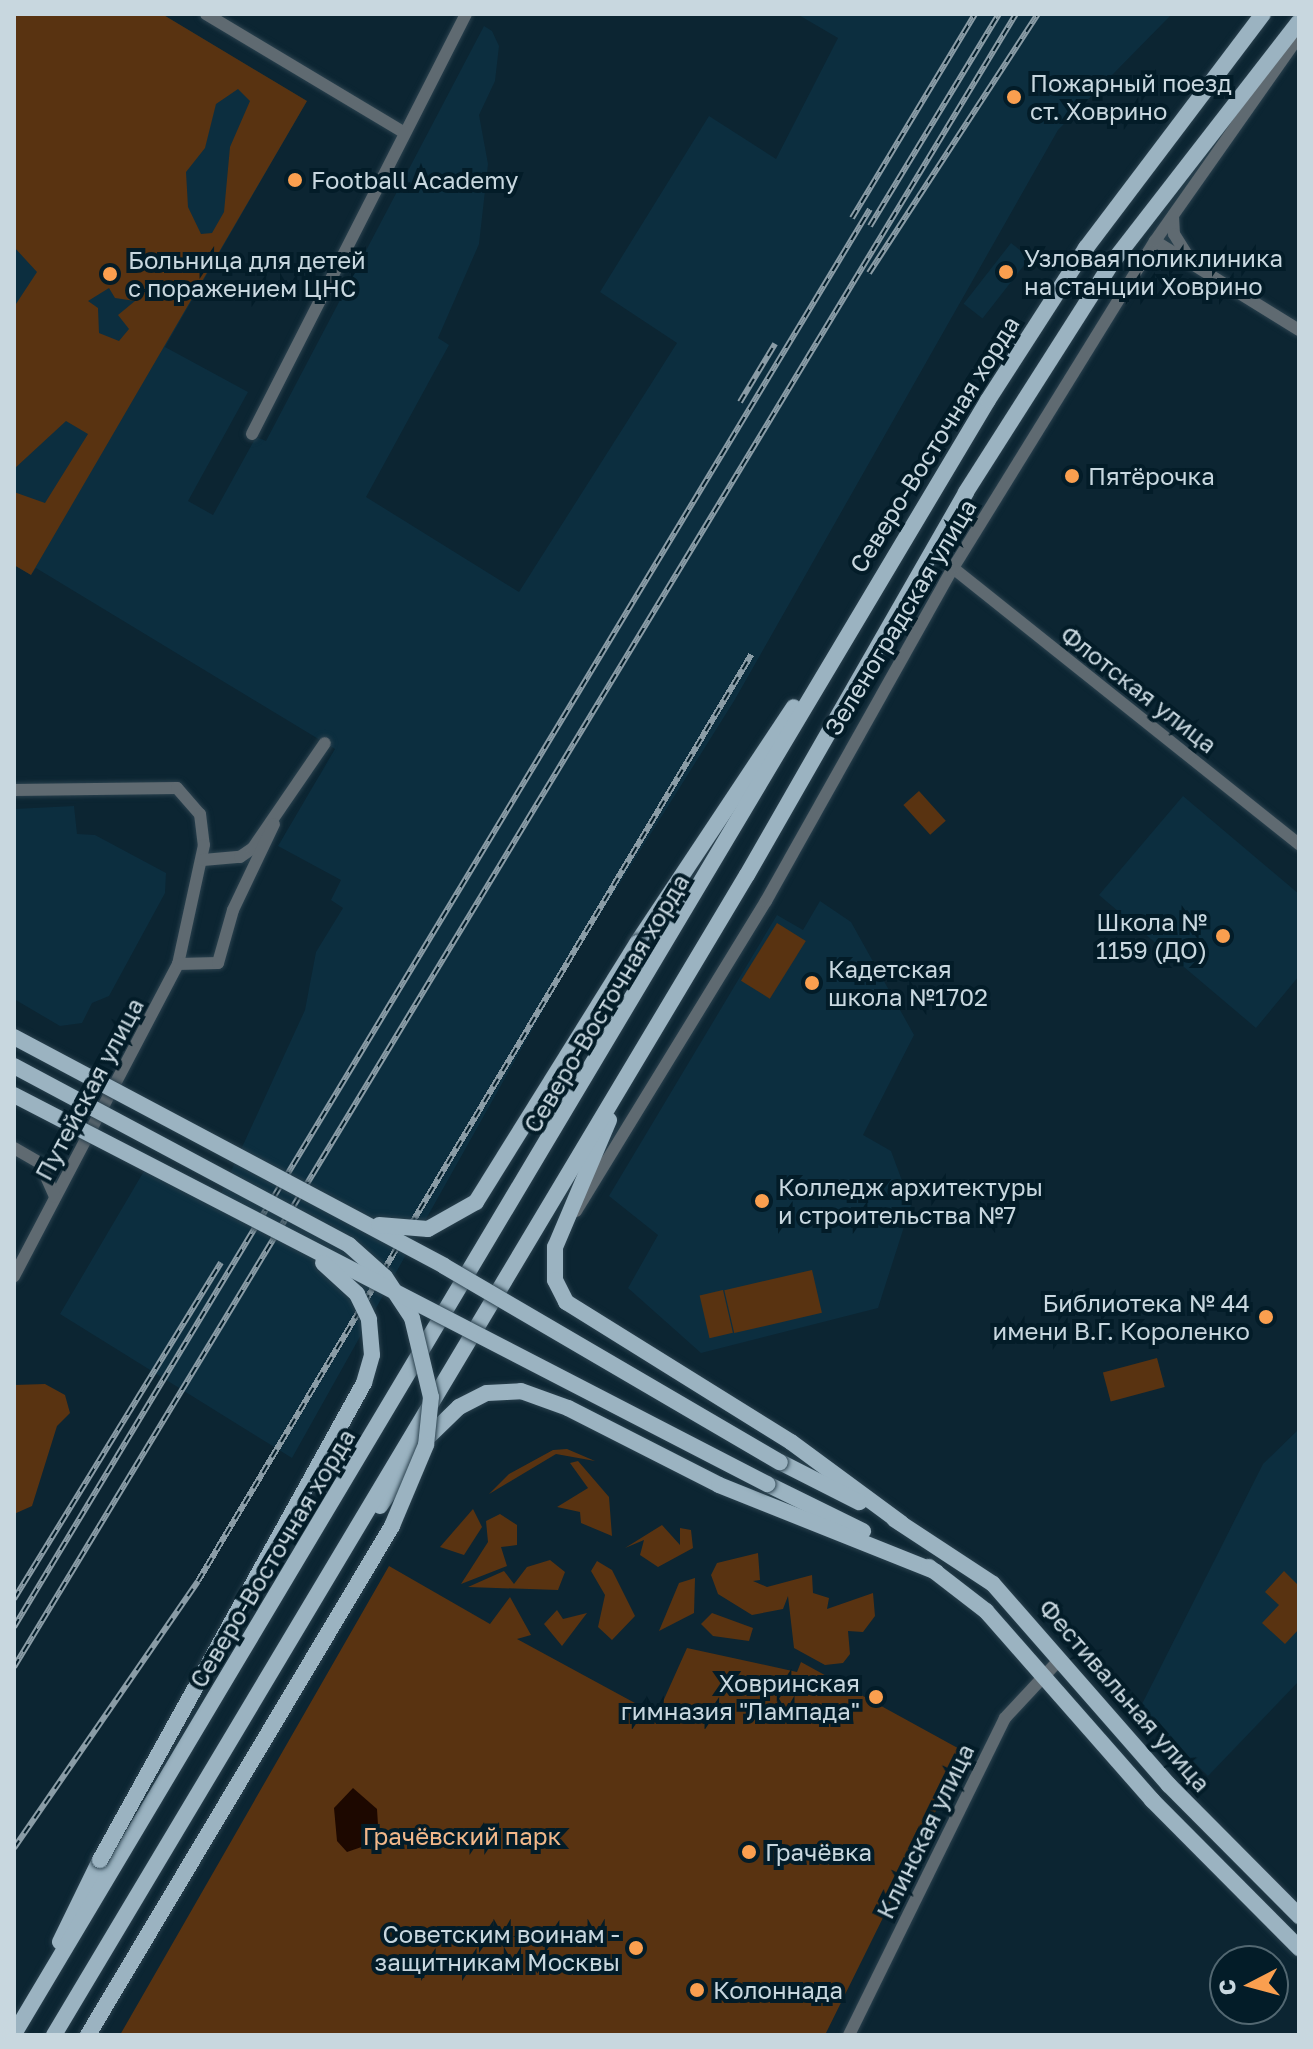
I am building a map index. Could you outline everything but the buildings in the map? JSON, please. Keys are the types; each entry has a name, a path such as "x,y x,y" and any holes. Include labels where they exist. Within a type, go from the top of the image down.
{"main road":[{"name":"Северо-Восточная хорда","path":"17,2028 591,1075 849,627 1086,248 1263,14"},
{"path":"54,2035 1040,373 1111,264 1299,22"},
{"path":"321,1201 390,1228 417,1230 476,1202 686,865 849,627"},
{"path":"668,1003 560,1234 553,1257 559,1291 602,1330 791,1442 901,1523"},
{"path":"14,1037 321,1201 780,1462 901,1523"},
{"path":"14,1066 359,1253 412,1318 431,1397 426,1445 392,1526 88,2035"},
{"path":"14,1095 936,1572"},
{"path":"17,2028 152,1761 369,1369 372,1331 357,1294 286,1237"},
{"path":"304,1615 419,1448 459,1407 509,1391 557,1402 758,1501 936,1572"},
{"name":"Фестивальная улица","path":"901,1523 993,1584 1169,1785 1299,1916"},
{"name":"Фестивальная улица","path":"936,1572 1013,1641 1043,1677 1299,1948"}],"street":[{"path":"206,14 403,132"},
{"path":"252,434 403,132 466,14"},
{"name":"Зеленоградская улица","path":"560,1234 672,1061 953,568 1155,241 1299,36"},
{"path":"1173,215 1174,234 1197,270"},
{"path":"1155,241 1197,270 1299,330"},
{"name":"Флотская улица","path":"953,568 1299,844"},
{"path":"178,964 218,963 233,910 274,824 325,743"},
{"name":"Путейская улица","path":"14,790 177,788 200,814 203,860 178,964 14,1277"},
{"path":"203,860 240,857 274,824"},
{"path":"14,1148 40,1163 55,1197"},
{"name":"Клинская улица","path":"849,2035 1005,1718 1060,1659"}],"shaded area":[{"path":"14,14 162,14 307,101 165,347 248,392 188,501 213,515 256,437 266,441 484,26 492,31 499,46 495,81 479,115 488,164 479,244 438,338 449,345 366,497 519,592 677,343 600,292 709,116 776,159 838,38 797,14 1172,14 1058,130 734,701 569,964 292,1458 60,1314 147,1166 216,1204 305,1010 316,952 343,908 331,900 341,880 278,846 335,749 36,568 31,575 14,565"},
{"name":"Узловая поликлиника на станции Ховрино","path":"1011,243 1030,258 983,318 964,304"},
{"name":"Школа № 1159 (ДО)","path":"1183,796 1299,894 1299,976 1256,1028 1099,895"},
{"path":"74,806 77,834 95,835 166,873 165,893 109,996 92,1003 82,1023 60,1026 14,999 14,809"},
{"name":"Колледж архитектуры и строительства №7","path":"820,901 851,922 914,1035 863,1135 891,1151 911,1205 878,1308 701,1353 628,1288 658,1235 609,1196 777,915 803,930"},
{"path":"1299,1429 1299,1681 1208,1776 1140,1708 1263,1464"},
{"path":"353,1788 377,1809 379,1841 347,1852 337,1841 334,1808"}],"green space":[{"name":"Больница для детей с поражением ЦНС","path":"14,14 162,14 307,101 31,575 14,565 14,492 45,503 88,434 66,421 14,469 14,307 37,272 14,247","holes":["238,89 250,101 230,147 224,212 212,233 201,234 188,207 186,172 205,148 216,104","109,288 115,298 135,301 118,315 129,329 119,341 99,333 98,308 88,301"]},
{"path":"919,791 946,821 930,835 903,805"},
{"path":"777,923 806,941 770,999 741,981"},
{"path":"812,1270 822,1313 734,1333 724,1290"},
{"path":"723,1290 733,1333 710,1338 700,1295"},
{"path":"1157,1358 1165,1387 1111,1401 1103,1372"},
{"path":"45,1384 65,1395 70,1413 57,1426 32,1506 14,1514 14,1385"},
{"path":"567,1449 595,1461 556,1454 489,1494 509,1474 553,1450"},
{"path":"578,1461 609,1497 612,1536 581,1523 580,1512 557,1507 588,1488 570,1463"},
{"path":"473,1509 482,1527 464,1555 440,1547"},
{"path":"500,1514 517,1525 517,1545 501,1547 507,1566 461,1584 488,1542 486,1521"},
{"path":"662,1525 680,1545 680,1528 691,1530 693,1548 658,1567 640,1555 644,1540 625,1548"},
{"path":"758,1553 760,1580 753,1581 767,1587 812,1575 813,1593 829,1598 827,1609 873,1593 875,1616 863,1632 848,1631 850,1654 843,1663 825,1665 794,1648 788,1596 783,1609 752,1615 718,1594 711,1575 717,1563"},
{"path":"550,1560 565,1572 558,1590 468,1587 504,1571 514,1584 527,1567"},
{"path":"597,1561 612,1570 635,1616 612,1640 598,1627 605,1595 591,1571"},
{"name":"Грачёвский парк","path":"389,1566 490,1624 510,1597 531,1635 517,1639 657,1715 687,1648 797,1672 801,1662 965,1752 825,2035 120,2035"},
{"path":"1284,1571 1299,1586 1299,1629 1285,1644 1262,1623 1279,1605 1265,1592"},
{"path":"695,1578 694,1613 659,1631 679,1583"},
{"path":"557,1610 563,1619 587,1613 562,1646 544,1624"},
{"path":"712,1613 753,1628 749,1641 713,1636 701,1624"}],"railway":[{"path":"852,218 975,14"},
{"path":"870,226 999,14"},
{"path":"14,1667 1016,14"},
{"path":"869,273 1038,14"},
{"path":"14,1627 870,209"},
{"path":"740,402 775,344"},
{"path":"14,1848 198,1581 751,655"},
{"path":"14,1599 221,1262"}],"place":[{"name":"Пожарный поезд ст. Ховрино","path":"1014,97"},
{"name":"Football Academy","path":"295,180"},
{"name":"Узловая поликлиника на станции Ховрино","path":"1006,272"},
{"name":"Больница для детей с поражением ЦНС","path":"110,274"},
{"name":"Пятёрочка","path":"1072,476"},
{"name":"Школа № 1159 (ДО)","path":"1223,936"},
{"name":"Кадетская школа №1702","path":"812,983"},
{"name":"Колледж архитектуры и строительства №7","path":"762,1201"},
{"name":"Библиотека № 44 имени В.Г. Короленко","path":"1266,1317"},
{"name":"Ховринская гимназия \"Лампада\"","path":"876,1697"},
{"name":"Грачёвка","path":"749,1852"},
{"name":"Советским воинам - защитникам Москвы","path":"636,1948"},
{"name":"Колоннада","path":"697,1990"}]}
